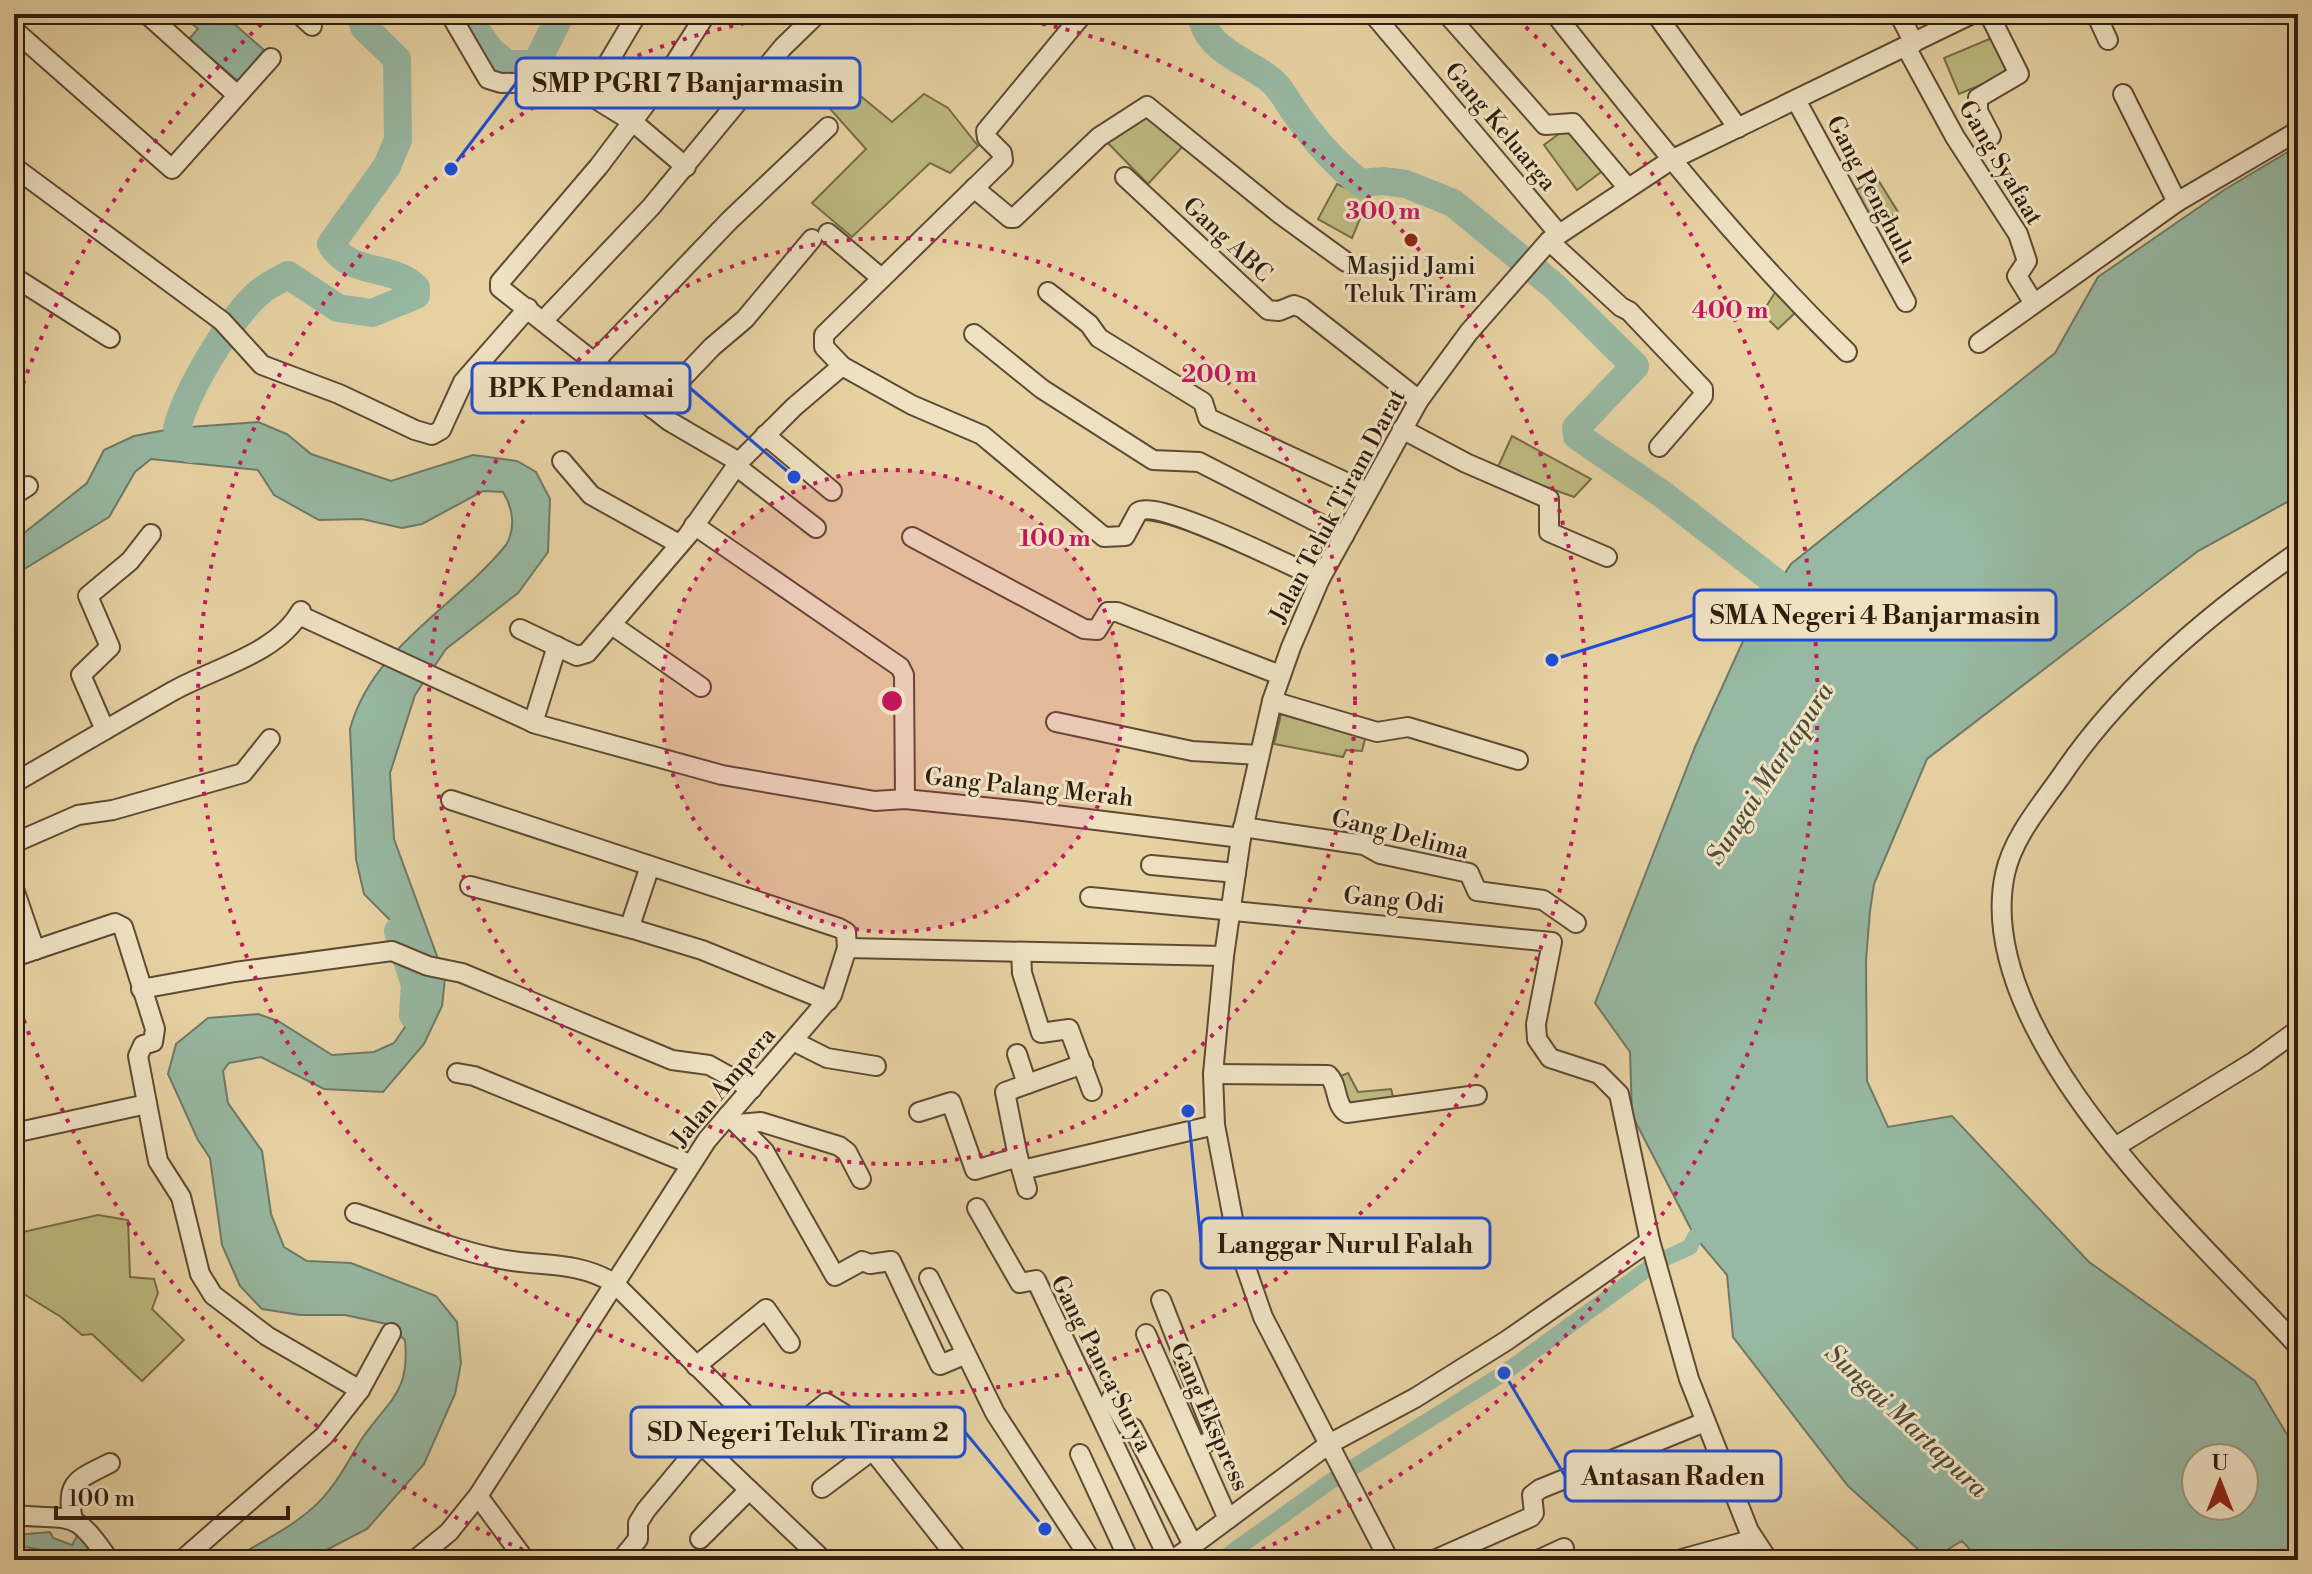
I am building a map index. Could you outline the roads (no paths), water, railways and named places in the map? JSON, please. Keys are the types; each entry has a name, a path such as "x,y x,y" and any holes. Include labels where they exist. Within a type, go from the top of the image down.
{"street":[{"path":"147,14 237,95"},
{"path":"450,14 488,79 501,83 568,82 633,122 686,167"},
{"path":"589,95 637,14"},
{"path":"706,14 633,122 500,282 502,292 596,360 653,409 738,464 816,528"},
{"path":"543,321 584,282 686,167 783,47 817,14"},
{"path":"1083,14 986,131 987,138 1002,153 1003,160 824,335 824,347 842,366 912,405 982,435 1104,537 1125,536 1138,512 1151,508 1213,530 1320,579"},
{"name":"Gang Keluarga","path":"1373,14 1554,238 1703,389 1703,396 1659,447"},
{"path":"1447,14 1545,125 1573,123 1627,187"},
{"path":"1555,14 1671,160 1776,283 1847,352"},
{"path":"1656,14 1738,128"},
{"path":"1899,14 1910,45"},
{"name":"Jalan Teluk Tiram Darat","path":"1389,1560 1263,1317 1238,1245 1215,1125 1213,1074 1230,908 1242,832 1280,675 1320,579 1419,400 1469,332 1554,238 1671,160 1972,14"},
{"path":"1989,14 2019,74 1978,98 1978,111 1991,136"},
{"path":"2096,14 2108,40"},
{"path":"2295,14 2298,20"},
{"path":"14,30 172,169 271,58"},
{"name":"Gang Syafaat","path":"1910,45 1955,137 2018,234 2027,261 2017,276 2033,302"},
{"path":"2123,94 2177,202"},
{"name":"Gang Penghulu","path":"1796,100 1906,302"},
{"path":"974,188 1010,218 1015,217 1099,137 1147,106 1280,214 1346,262"},
{"path":"596,360 729,221 828,127"},
{"path":"1979,343 2177,202 2298,131"},
{"path":"14,167 222,321 262,365 432,435 441,430 463,382 528,308"},
{"name":"Gang ABC","path":"1125,177 1268,310 1279,311 1294,305 1302,308 1419,400"},
{"path":"653,409 703,356 745,319 820,236 880,277"},
{"path":"14,277 110,338"},
{"path":"1048,292 1089,324 1099,338 1203,402 1208,418 1367,492"},
{"path":"974,334 1042,389 1153,460 1199,462 1344,536"},
{"path":"520,629 582,657 679,544 738,464 765,435 842,366"},
{"path":"1402,429 1466,463 1549,499 1549,532 1607,557"},
{"path":"765,435 832,491"},
{"path":"562,461 591,495 679,544"},
{"name":"Gang Palang Merah","path":"694,525 900,667 904,675 905,799 1242,832"},
{"path":"105,730 81,675 85,667 110,647 88,596 130,561 151,534"},
{"path":"912,537 1084,629 1097,630 1108,612 1117,612 1280,675"},
{"path":"2298,552 2190,637 2105,719 2079,750 2012,851 2005,873 2002,915 2020,996 2055,1066 2115,1147 2298,1346"},
{"path":"14,783 202,676 251,654 286,631 300,613 421,674 533,723 722,775 875,801 905,799"},
{"path":"612,625 701,687"},
{"path":"533,723 557,646"},
{"path":"1272,701 1377,732 1408,727 1518,760"},
{"path":"1056,722 1192,751 1259,755"},
{"path":"14,843 78,815 113,810 243,773 270,739"},
{"path":"451,800 839,928 846,932 847,948 1224,956"},
{"name":"Gang Delima","path":"1242,832 1364,845 1380,854 1469,873 1475,890 1543,900 1576,923"},
{"path":"1151,865 1236,873"},
{"path":"633,929 632,920 650,866"},
{"path":"470,886 702,950 828,1001"},
{"path":"14,889 35,950"},
{"name":"Gang Odi","path":"1090,897 1230,908 1552,942 1536,1024 1537,1039 1550,1058 1599,1074 1619,1094 1651,1246"},
{"path":"14,957 120,924 155,1037 140,1048 138,1056 158,1161 181,1197 200,1274 213,1295 267,1336 360,1390"},
{"name":"Jalan Ampera","path":"415,1560 449,1532 478,1496 690,1164 733,1119 752,1089 828,1001 847,948"},
{"path":"141,989 235,972 392,951 428,966 462,973 672,1060 709,1065 752,1089"},
{"path":"1021,952 1027,1084"},
{"path":"1027,1042 1067,1027 1092,1091"},
{"path":"2115,1147 2255,1061 2298,1030"},
{"path":"793,1041 827,1058 876,1066"},
{"path":"1027,1189 1005,1092 1083,1064"},
{"path":"457,1073 503,1087 690,1164"},
{"path":"1213,1074 1328,1075 1334,1081 1340,1107 1347,1113 1477,1095"},
{"path":"919,1112 970,1098"},
{"path":"952,1103 975,1170 1215,1125"},
{"path":"14,1133 147,1104"},
{"path":"733,1119 761,1122 839,1146 847,1152 861,1179"},
{"path":"733,1119 764,1151 835,1276 862,1261 870,1264 891,1261 940,1365 964,1355"},
{"name":"Gang Panca Surya","path":"977,1208 1020,1283 1036,1280 1182,1556"},
{"path":"355,1213 496,1259 576,1265 614,1283 747,1416"},
{"path":"1111,1399 1127,1426 1133,1428 1182,1556 1329,1444 1415,1398 1651,1246 1705,1422 1754,1539 1768,1560"},
{"path":"929,1278 964,1355 1009,1438 1091,1560"},
{"path":"1161,1300 1214,1435 1213,1439 1197,1448"},
{"path":"696,1366 766,1309 790,1343"},
{"path":"182,1560 324,1436 360,1390 391,1333"},
{"name":"Gang Ekspress","path":"1146,1334 1228,1519"},
{"path":"795,1428 829,1403 844,1414 959,1560"},
{"path":"1434,1560 1531,1517 1534,1513 1532,1495 1540,1489 1705,1422"},
{"path":"621,1560 638,1539 638,1523 646,1510 701,1444 823,1560"},
{"path":"822,1488 874,1449"},
{"path":"1080,1454 1129,1560"},
{"path":"73,1520 68,1497 72,1487 110,1463"},
{"path":"700,1539 749,1490"},
{"path":"478,1496 525,1560"},
{"path":"14,1515 73,1520 87,1527 109,1560"},
{"path":"1678,1560 1754,1539"},
{"path":"1538,1560 1564,1548"}],"water":[{"path":"181,14 223,14 264,50 238,81 189,39 198,29"},
{"name":"Sungai Martapura","path":"2298,146 2298,496 2198,551 1927,759 1874,884 1866,960 1867,1081 1888,1127 1952,1116 2089,1262 2255,1381 2298,1453 2298,1560 1980,1560 1962,1541 1930,1560 1848,1486 1733,1337 1727,1275 1695,1237 1632,1115 1630,1052 1595,1003 1695,747 1748,630 1791,564 2055,353 2098,277 2224,190"},
{"path":"258,422 287,434 311,454 391,481 473,455 517,461 536,472 550,499 548,552 518,593 446,649 415,695 390,773 394,839 445,978 442,1006 424,1044 383,1092 324,1089 261,1057 229,1063 223,1071 228,1103 262,1151 271,1214 284,1247 307,1261 351,1263 436,1296 457,1322 461,1363 455,1394 424,1464 367,1529 307,1560 231,1560 297,1520 330,1489 363,1437 396,1394 404,1372 405,1340 387,1324 345,1315 300,1315 262,1309 240,1286 222,1245 210,1158 198,1140 168,1074 176,1044 208,1018 258,1014 278,1021 332,1055 374,1052 394,1043 412,1017 411,965 393,923 364,894 356,859 350,729 361,700 396,651 506,545 512,525 509,505 503,492 483,491 422,524 402,528 362,519 319,520 274,495 258,470 151,459 135,472 109,517 18,573 14,580 14,541 87,483 104,450 134,436 176,428"},
{"path":"82,1527 105,1560 77,1560 70,1555 14,1545 14,1535 50,1532 53,1538 72,1545"}],"waterway":[{"path":"191,449 177,428 190,394 223,336 264,289 288,275 338,308 372,313 416,295 416,288 407,281 349,261 331,244 387,166 398,140 397,59 364,27 360,14"},
{"path":"465,14 490,50 507,64 536,64 561,14"},
{"path":"1210,14 1203,22 1214,41 1272,81 1316,141 1351,176 1361,183 1383,181 1406,184 1453,203 1554,286 1635,366 1576,428 1577,436 1662,494 1774,581 1802,613"},
{"path":"398,931 415,985 413,1015"},
{"path":"1221,1560 1328,1483 1504,1373 1657,1262 1690,1247 1695,1237 1714,1226"}],"place":[{"name":"SMP PGRI 7 Banjarmasin","path":"451,169"},
{"name":"Masjid Jami Teluk Tiram","path":"1411,240"},
{"name":"BPK Pendamai","path":"794,477"},
{"name":"SMA Negeri 4 Banjarmasin","path":"1552,660"},
{"name":"Langgar Nurul Falah","path":"1188,1111"},
{"name":"Antasan Raden","path":"1504,1373"},
{"name":"SD Negeri Teluk Tiram 2","path":"1045,1529"}]}
